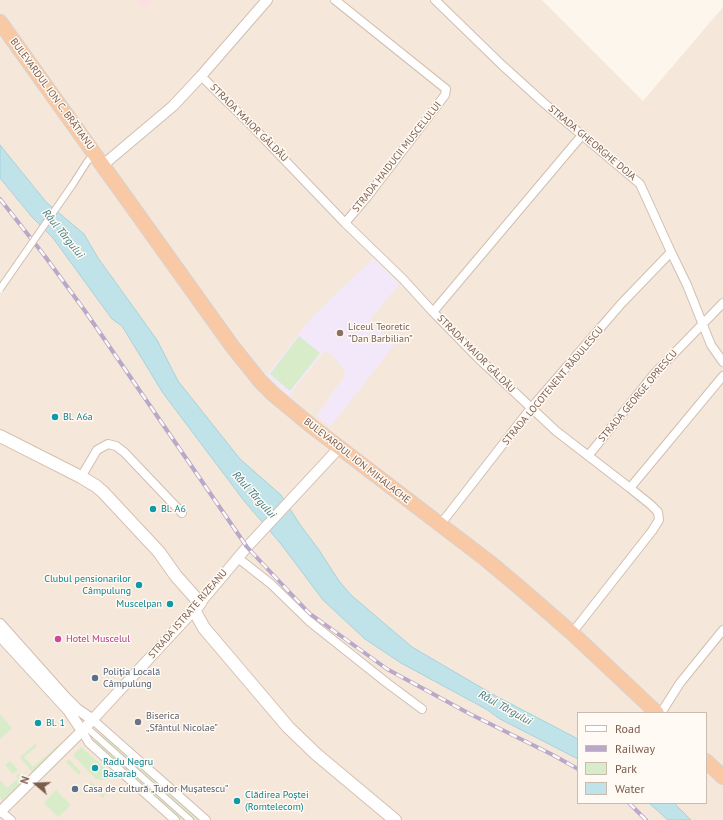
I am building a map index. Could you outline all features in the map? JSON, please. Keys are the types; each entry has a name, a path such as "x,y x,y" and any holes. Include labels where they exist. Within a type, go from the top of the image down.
{"highway":[{"name":"BULEVARDUL ION C. BRĂTIANU","path":"0,22 65,115 103,165"},
{"name":"BULEVARDUL ION MIHALACHE","path":"103,165 248,367 273,394 339,448 498,570 572,633 656,712"},
{"path":"707,762 723,777"}],"main road":[{"path":"0,436 81,477 103,492 159,552 197,607 204,628 288,727 316,754 395,820"}],"street":[{"path":"103,165 173,106 267,0"},
{"name":"STRADA HAIDUCII MUSCELULUI","path":"335,0 446,89 446,95 345,223"},
{"name":"STRADA GHEORGHE DOJA","path":"435,0 502,65 545,104 583,134 640,184 687,285 711,345 723,362"},
{"name":"STRADA MAIOR GÂLDĂU","path":"201,76 253,127 345,223 404,279 433,312 477,357 556,431 630,488 658,512 659,520 652,531 572,633"},
{"path":"433,312 583,134"},
{"path":"0,289 87,162 95,153"},
{"name":"STRADA LOCOTENENT RĂDULESCU","path":"440,525 531,408 621,304 671,252"},
{"name":"STRADA GEORGE OPRESCU","path":"588,456 655,373 723,303"},
{"path":"630,488 723,376"},
{"path":"81,477 97,450 108,444 116,446 124,452 182,513"},
{"name":"STRADA ISTRATE RIZEANU","path":"0,811 87,726 197,607 249,545 339,448"},
{"path":"238,558 271,584 309,621 422,709"},
{"path":"0,624 77,709 87,726 190,820"},
{"path":"662,712 680,683 723,630"},
{"path":"0,636 68,710 206,820"},
{"path":"87,726 90,743 175,820"},
{"path":"0,811 11,820"}],"shaded area":[{"path":"0,0 542,0 643,101 723,7 723,820 0,820"},
{"path":"138,0 154,0 155,1 144,8"},
{"name":"Liceul Teoretic ”Dan Barbilian”","path":"374,258 399,284 369,321 394,345 331,426 317,416 344,376 345,371 331,354 324,351 289,396 267,375 312,317"}],"green space":[{"path":"299,336 320,353 290,391 270,374"},
{"path":"0,714 12,728 0,739"},
{"path":"105,732 203,820 177,820 92,746"},
{"path":"63,741 65,744 32,772 20,757 35,744 37,746 24,757 33,767"},
{"path":"81,747 113,775 104,780 96,779 73,755"},
{"path":"69,759 81,772 79,775 66,762"},
{"path":"10,761 18,770 13,774 5,765"},
{"path":"20,773 25,779 2,801 0,797 0,780 7,788 18,779 16,776"},
{"path":"91,782 105,795 103,798 89,784"},
{"path":"56,790 71,805 58,817 44,803"}],"water":[{"name":"Râul Târgului","path":"0,145 46,202 84,234 98,258 157,340 178,381 240,459 281,495 339,581 351,595 412,647 494,695 577,738 577,758 500,719 486,709 401,663 365,639 323,600 281,544 245,502 163,393 122,326 112,319 53,238 32,217 0,178"},
{"path":"650,804 675,804 691,820 668,820"}],"railway":[{"path":"0,199 85,311 247,547 309,613 387,669 470,714 577,768"},
{"path":"630,804 646,820"}],"place":[{"name":"Liceul Teoretic ”Dan Barbilian”","path":"340,333"},
{"name":"Bl. A6a","path":"55,417"},
{"name":"Bl. A6","path":"153,509"},
{"name":"Clubul pensionarilor Câmpulung","path":"139,585"},
{"name":"Muscelpan","path":"170,604"},
{"name":"Hotel Muscelul","path":"58,639"},
{"name":"Poliția Locală Câmpulung","path":"95,678"},
{"name":"Biserica „Sfântul Nicolae”","path":"138,722"},
{"name":"Bl. 1","path":"38,723"},
{"name":"Radu Negru Basarab","path":"95,768"},
{"name":"Casa de cultură „Tudor Mușatescu”","path":"75,789"},
{"name":"Clădirea Poștei (Romtelecom)","path":"237,801"}]}
